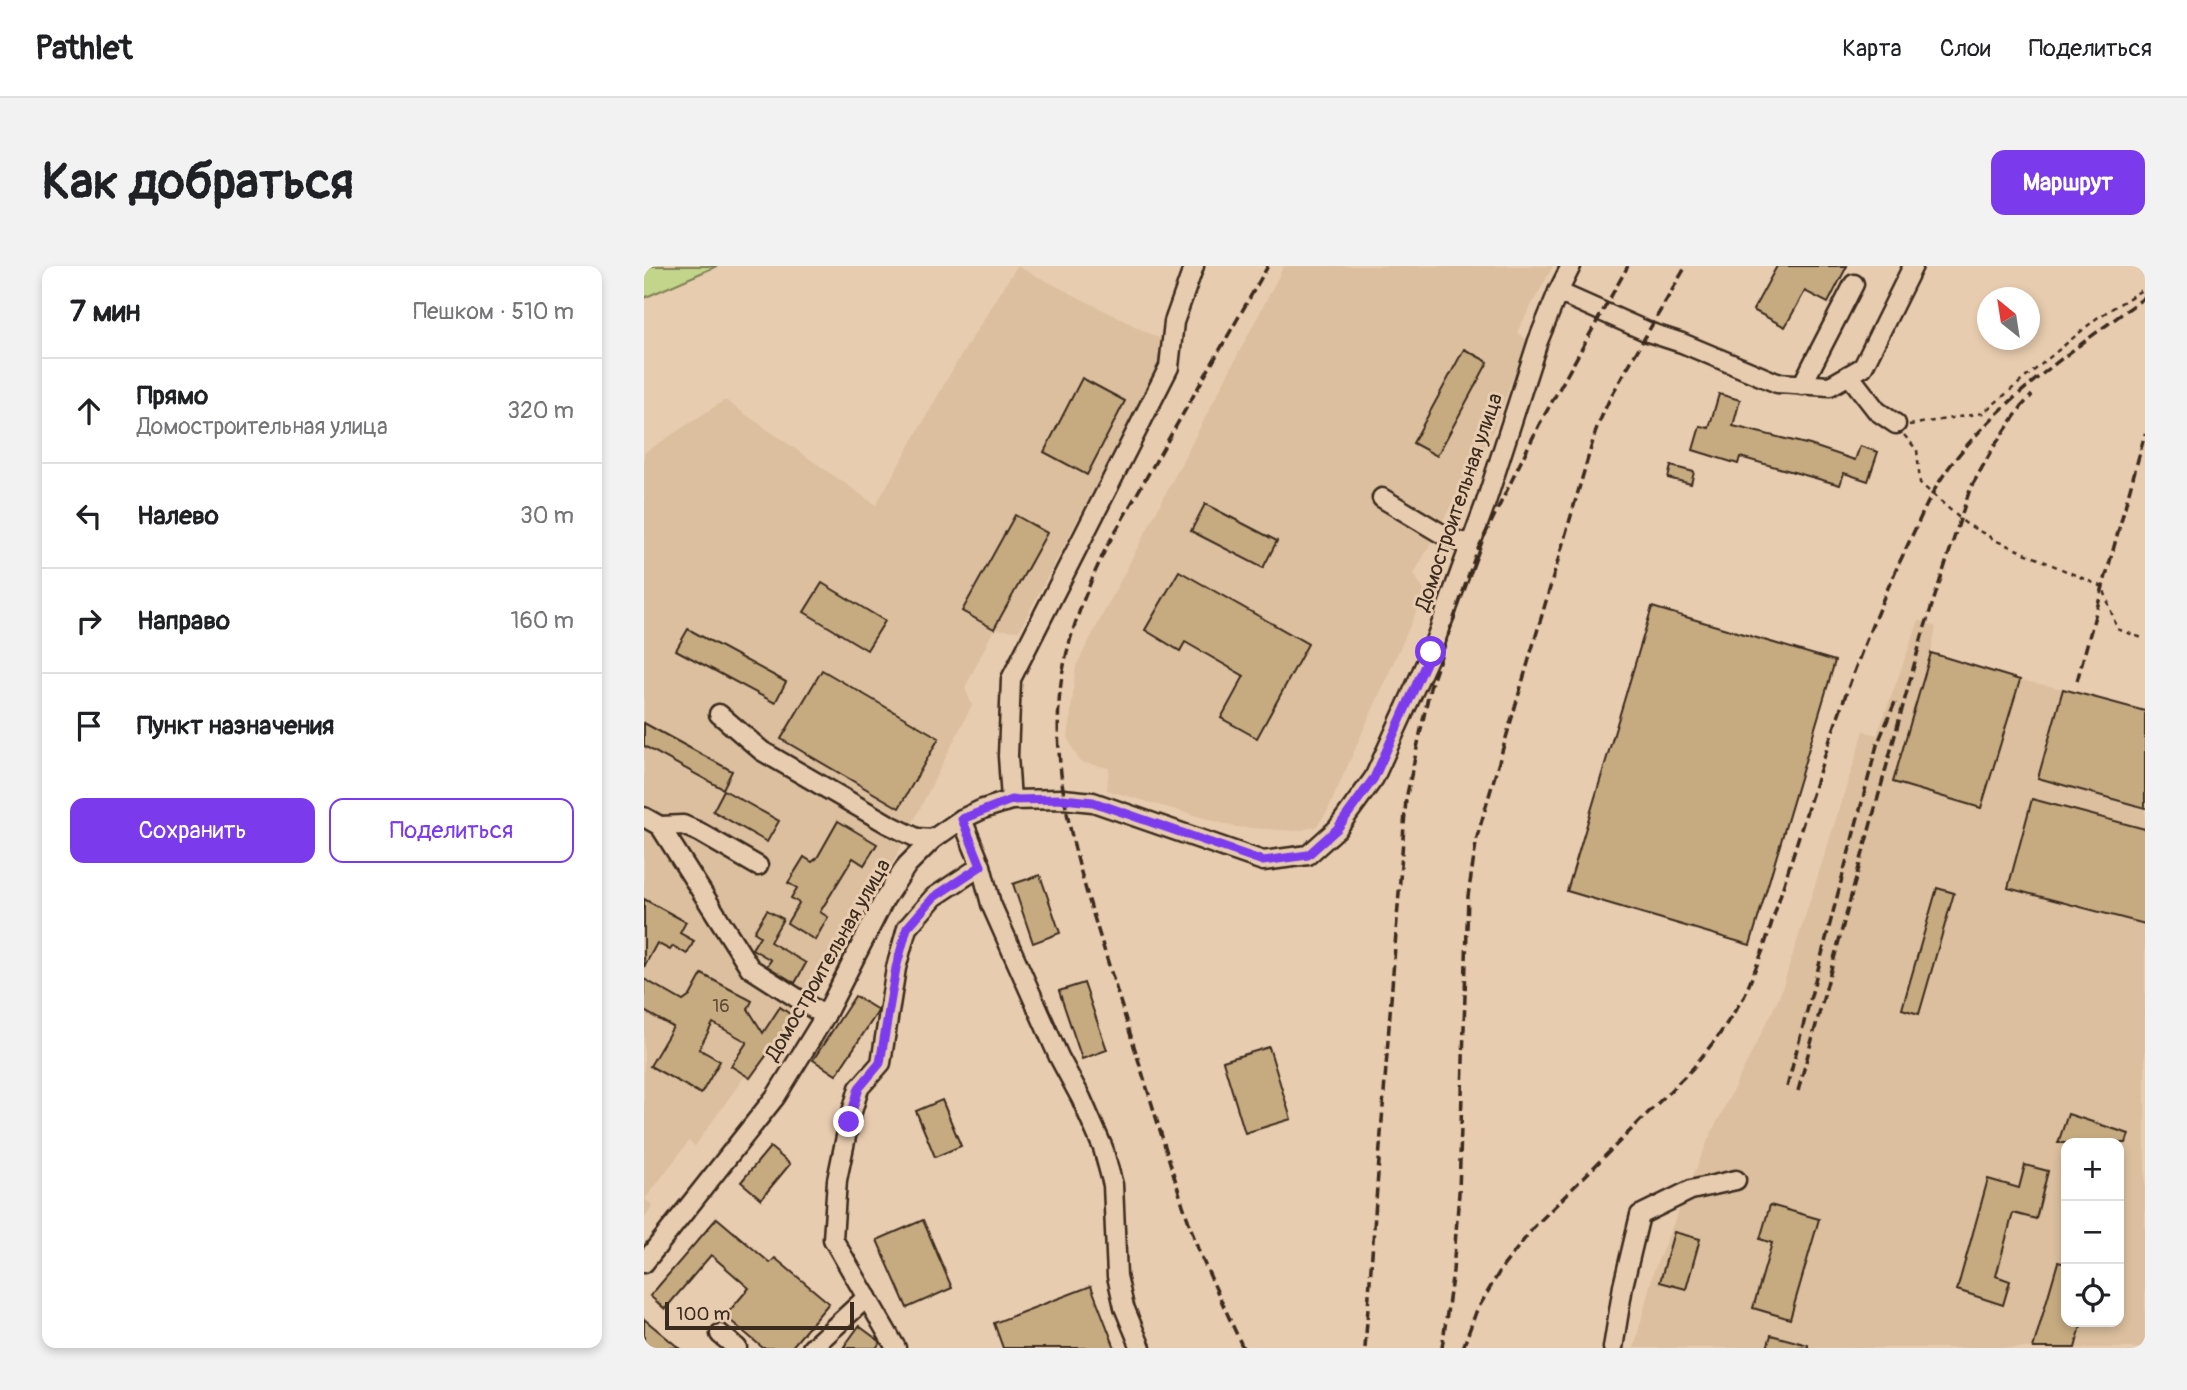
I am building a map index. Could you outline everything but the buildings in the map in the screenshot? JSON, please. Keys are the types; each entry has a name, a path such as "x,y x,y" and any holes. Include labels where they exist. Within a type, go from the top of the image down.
{"street":[{"path":"1011,800 1008,756 1011,679 1169,367 1174,323 1194,266"},
{"name":"Домостроительная улица","path":"644,1263 776,1096 825,1016 884,900 907,865 933,839 962,819 1011,800 1063,799 1093,802 1263,861 1308,855 1337,829 1374,778 1431,652 1538,341 1571,266"},
{"path":"1558,292 1777,383 1830,386 1863,367 1913,266"},
{"path":"1802,385 1854,284"},
{"path":"1849,375 1877,411 1896,424"},
{"path":"1382,498 1447,537 1470,545"},
{"path":"719,714 762,751 888,824 917,838 933,839"},
{"path":"644,817 660,826 750,968 825,1016"},
{"path":"962,819 981,866 991,904 1103,1148 1113,1185 1117,1276 1124,1307 1141,1348"},
{"path":"660,826 682,825 758,866"},
{"path":"896,1348 833,1239 837,1180 859,1088 880,1063 896,968 907,928 934,897 981,866"},
{"path":"1613,1348 1623,1286 1640,1215 1691,1190 1736,1180"},
{"path":"812,1348 867,1297"},
{"path":"720,1334 737,1348"}],"path":[{"path":"1896,424 1915,426 1983,413 2097,318 2145,288"},
{"path":"1896,424 1917,450 1920,483 1965,523 1997,541 2103,587 2117,629 2145,639"}],"shaded area":[{"path":"1017,266 1170,344 1019,631 994,629 965,688 972,705 883,882 791,1011 797,1015 750,1081 744,1077 695,1146 689,1141 645,1199 653,1206 644,1219 644,453 725,400 876,505 957,362"},
{"path":"1284,266 1553,266 1517,332 1527,340 1474,482 1464,482 1414,574 1425,592 1327,812 1316,827 1295,831 1235,827 1107,790 1109,768 1080,762 1068,739 1076,666"},
{"path":"1919,620 1936,627 1931,653 2020,680 2145,711 2145,1348 1634,1348 1654,1270 1708,1140 1779,998 1864,731 1877,735"}],"green space":[{"path":"644,266 717,266 644,298"}],"railway":[{"path":"1243,1348 1199,1252 1101,939 1073,839 1058,738 1061,683 1069,643 1090,583 1107,546 1268,266"},
{"path":"1365,1348 1406,799 1430,688 1477,551 1539,425 1628,266"},
{"path":"1442,1348 1453,1271 1459,1193 1468,896 1477,837 1597,427 1610,398 1686,266"},
{"path":"1463,1348 1476,1312 1501,1269 1534,1227 1693,1068 1744,997 1763,950 1827,750 1862,651 1920,519 1945,473 1995,415 2068,354 2145,297"},
{"path":"1798,1091 1922,636 1970,489 1995,445 2032,395"},
{"path":"2077,681 2145,434"},
{"path":"1787,1087 1877,745 1896,700"}],"route":[{"path":"849,1122 859,1088 880,1063 896,968 907,928 934,897 981,866 962,819 1011,800 1063,799 1093,802 1263,861 1308,855 1337,829 1374,778 1431,652"}]}
